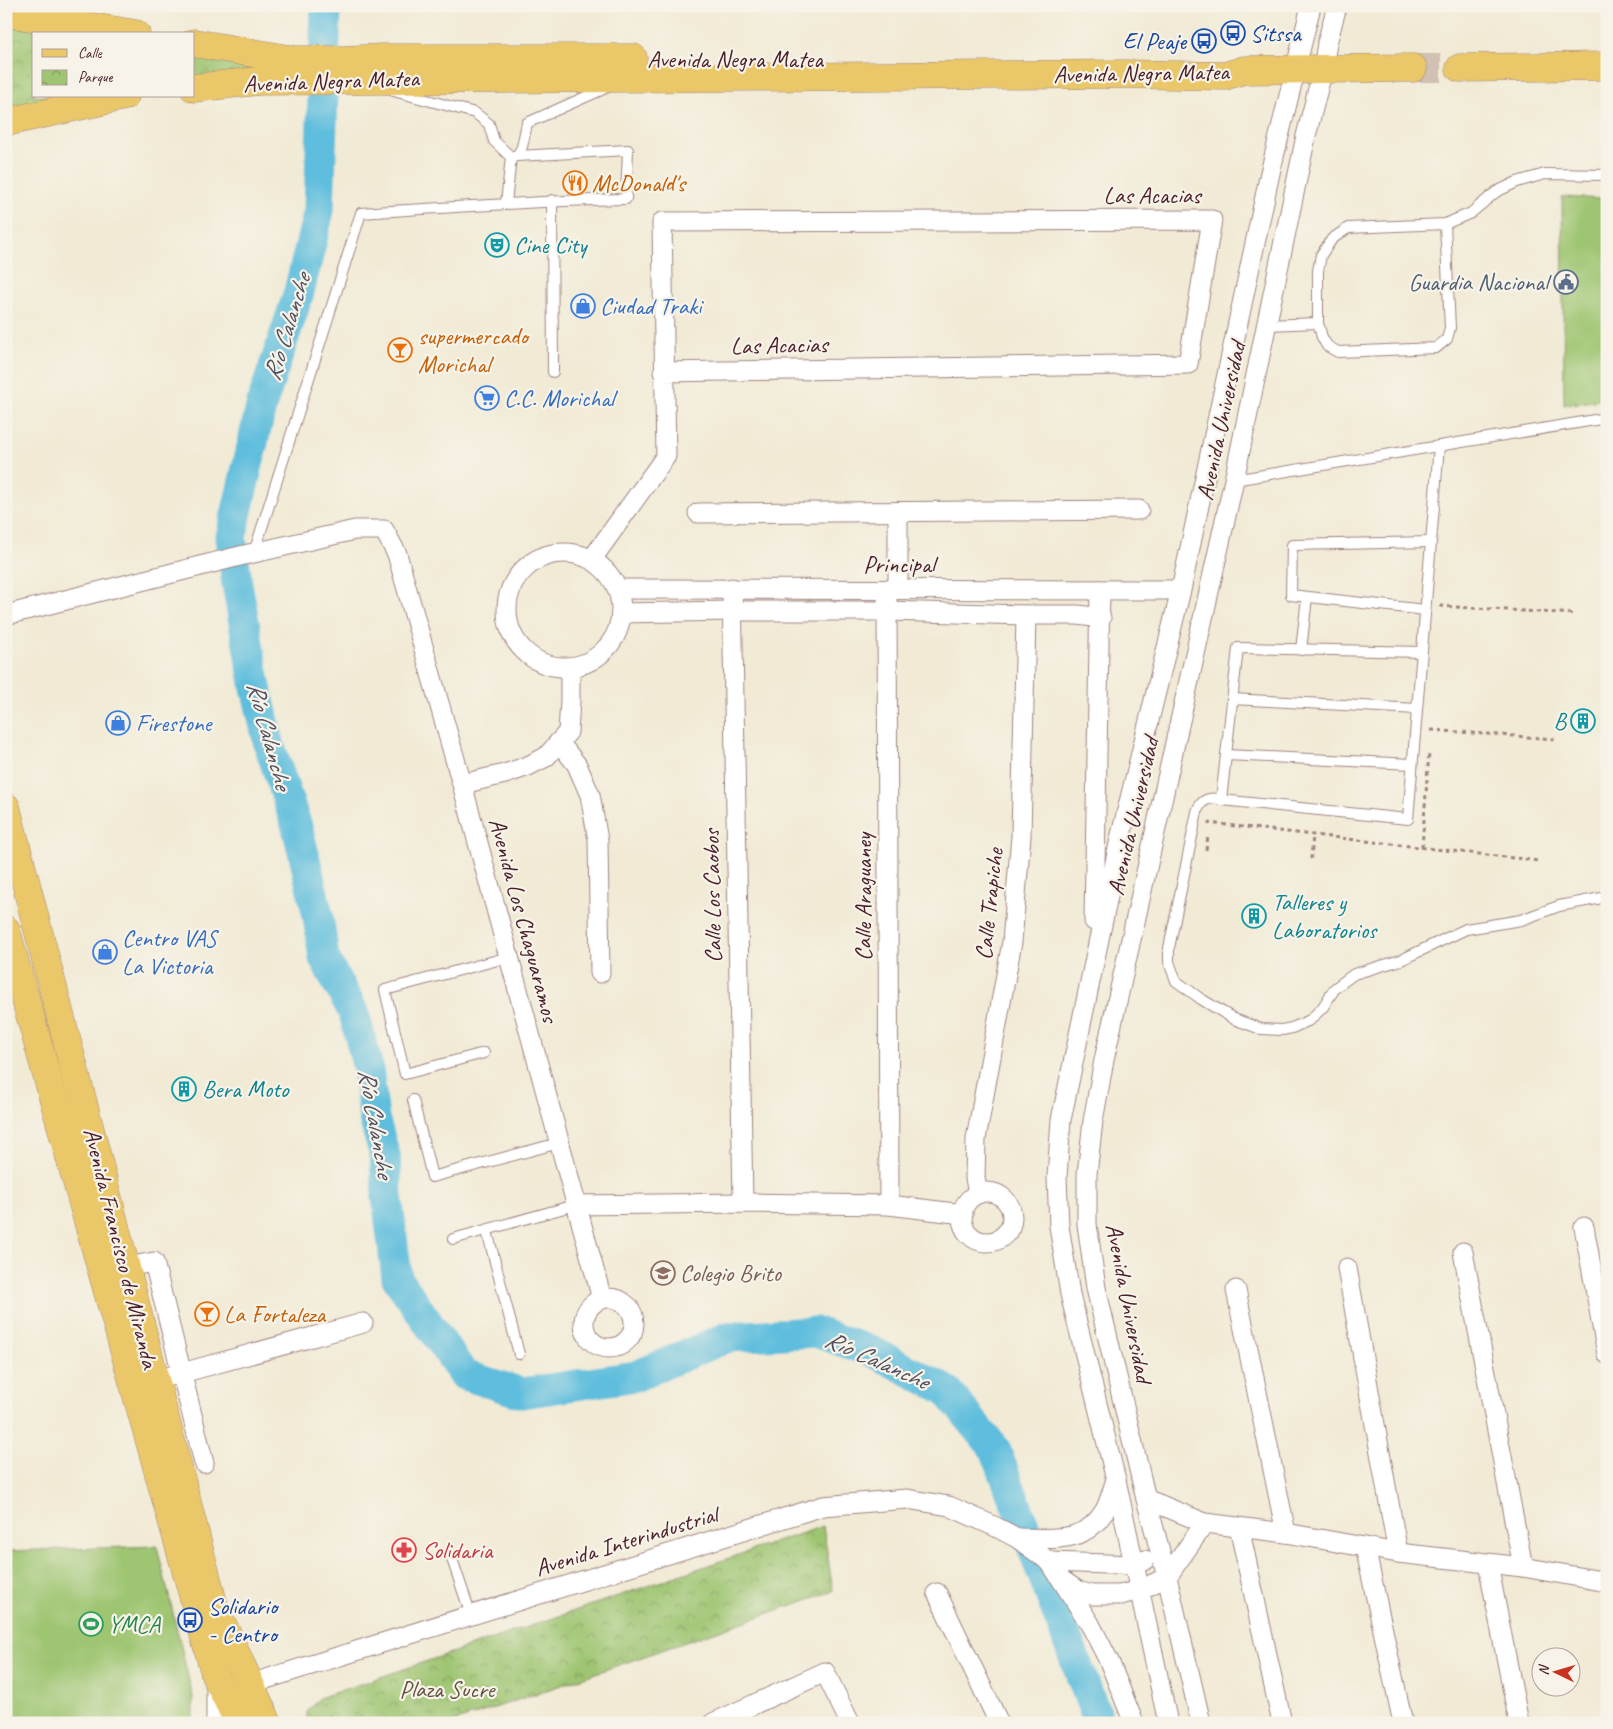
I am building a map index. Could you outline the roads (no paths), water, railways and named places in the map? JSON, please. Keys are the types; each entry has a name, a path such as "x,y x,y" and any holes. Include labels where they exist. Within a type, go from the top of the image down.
{"main road":[{"path":"6,9 40,18"},
{"path":"6,13 124,32"},
{"name":"Avenida Negra Matea","path":"195,43 294,70 346,73 630,77 1124,74 1225,76 1244,70"},
{"name":"Avenida Negra Matea","path":"346,73 382,58 1222,60 1244,70"},
{"path":"1460,68 1607,66"},
{"path":"1244,70 1413,68"},
{"name":"Avenida Negra Matea","path":"195,88 258,81 294,70"},
{"path":"10,122 116,98"},
{"name":"Avenida Francisco de Miranda","path":"6,807 10,836 126,1267 214,1606 268,1723"},
{"name":"Avenida Francisco de Miranda","path":"6,930 228,1718"}],"street":[{"name":"Avenida Universidad","path":"1168,1723 1116,1480 1070,1294 1059,1226 1057,1177 1061,1120 1120,839 1181,590 1270,173 1311,6"},
{"name":"Avenida Universidad","path":"1201,1723 1096,1288 1087,1224 1087,1174 1093,1121 1104,1060 1234,480 1306,136 1337,6"},
{"name":"Las Acacias","path":"592,559 666,456 663,372 662,222 1212,220 1188,364 663,372"},
{"path":"1204,483 1234,480"},
{"path":"698,512 1139,510"},
{"name":"Calle Araguaney","path":"889,1205 887,611 892,589 898,512"},
{"name":"Avenida Los Chaguaramos","path":"247,555 355,530 384,530 397,554 462,784 602,1299"},
{"path":"554,553 573,553 592,559 607,572 617,589 621,613 616,633 605,649 590,661 570,667 551,666 533,658 518,645 509,628 506,608 510,589 520,572 536,560 554,553"},
{"path":"6,615 247,555"},
{"name":"Calle Los Caobos","path":"732,588 743,1203"},
{"name":"Principal","path":"617,589 1181,590"},
{"name":"Avenida Universidad","path":"1094,965 1100,590"},
{"name":"Principal","path":"621,613 887,611 1026,616 1078,615 1101,618"},
{"name":"Calle Trapiche","path":"978,1194 975,1178 976,1139 1012,942 1020,845 1026,616"},
{"path":"462,784 528,766 546,757 568,732 570,667"},
{"path":"559,742 577,764 584,779 598,840 600,972"},
{"path":"992,1193 1000,1196 1006,1202 1012,1215 1008,1231 996,1240 980,1241 966,1231 963,1214 971,1198 978,1194 992,1193"},
{"path":"575,1205 743,1203 889,1205 963,1214"},
{"path":"1584,1226 1607,1354"},
{"path":"1463,1252 1523,1567"},
{"path":"126,1267 154,1262 204,1463"},
{"path":"1347,1268 1398,1553"},
{"path":"1236,1290 1286,1533"},
{"path":"155,1380 363,1323"},
{"name":"Avenida Interindustrial","path":"1017,1538 1068,1538 1084,1532 1096,1523 1106,1508 1116,1480"},
{"name":"Avenida Interindustrial","path":"250,1684 822,1506 906,1499 949,1506 1017,1538 1050,1562 1090,1624 1109,1661 1134,1723"},
{"path":"1146,1499 1205,1523 1286,1533 1398,1553 1523,1567 1607,1582"},
{"path":"1062,1580 1078,1591 1092,1595 1120,1596 1140,1590 1167,1576 1205,1523"},
{"path":"1238,1527 1282,1723"},
{"path":"1364,1547 1403,1723"},
{"path":"1050,1562 1079,1565 1135,1565 1160,1553"},
{"path":"1488,1564 1518,1723"},
{"path":"938,1593 999,1723"},
{"path":"713,1723 732,1719 826,1672 850,1723"},
{"path":"228,1718 250,1684"}],"lane":[{"path":"247,555 360,213 530,203 552,200 626,198 628,150 514,156 494,141 489,124 476,114 346,73"},
{"path":"506,203 514,156 522,147 527,122 630,77"},
{"path":"1445,224 1450,328 1447,339 1436,348 1338,352 1327,346 1318,323 1318,270 1321,255 1332,239 1348,228 1445,224 1471,213 1496,192 1517,182 1545,174 1607,175"},
{"path":"552,200 553,372"},
{"path":"1267,325 1318,323"},
{"path":"1234,480 1607,418"},
{"path":"1439,446 1408,819 1205,800 1198,808 1169,948 1169,962 1176,981 1200,999 1234,1019 1262,1029 1282,1030 1302,1025 1317,1014 1335,988 1354,974 1401,960 1460,931 1477,926 1521,920 1559,906 1607,897"},
{"path":"1425,610 1291,595 1292,545 1431,542"},
{"path":"1301,650 1306,597"},
{"path":"1221,800 1238,648 1422,652"},
{"path":"1232,699 1417,709"},
{"path":"1226,756 1412,764"},
{"path":"484,1053 405,1074 385,990 508,957"},
{"path":"413,1100 432,1177 559,1143"},
{"path":"453,1239 575,1205"},
{"path":"487,1231 519,1354"},
{"path":"452,1558 471,1615"}],"waterway":[{"name":"Río Calanche","path":"326,6 319,210 299,292 262,403 231,537 237,584 255,683 269,744 297,827 318,916 324,958 354,1013 368,1068 374,1118 385,1156 387,1196 397,1278 464,1375 522,1393 636,1376 728,1337 816,1332 873,1352 946,1390 995,1449 1099,1723"}],"tunnel":[{"path":"1413,68 1460,68"}],"place":[{"name":"Sitssa","path":"1233,33"},
{"name":"El Peaje","path":"1204,41"},
{"name":"McDonald's","path":"575,183"},
{"name":"Cine City","path":"497,245"},
{"name":"Guardia Nacional","path":"1566,282"},
{"name":"Ciudad Traki","path":"583,306"},
{"name":"supermercado Morichal","path":"400,350"},
{"name":"C.C. Morichal","path":"487,398"},
{"name":"B","path":"1583,721"},
{"name":"Firestone","path":"118,723"},
{"name":"Talleres y Laboratorios","path":"1254,916"},
{"name":"Centro VAS La Victoria","path":"105,952"},
{"name":"Bera Moto","path":"184,1089"},
{"name":"Colegio Brito","path":"663,1273"},
{"name":"La Fortaleza","path":"207,1314"},
{"name":"Solidaria","path":"404,1550"},
{"name":"Solidario - Centro","path":"190,1620"},
{"name":"YMCA","path":"91,1624"}],"park label":[{"name":"Plaza Sucre","path":"447,1689"}]}
